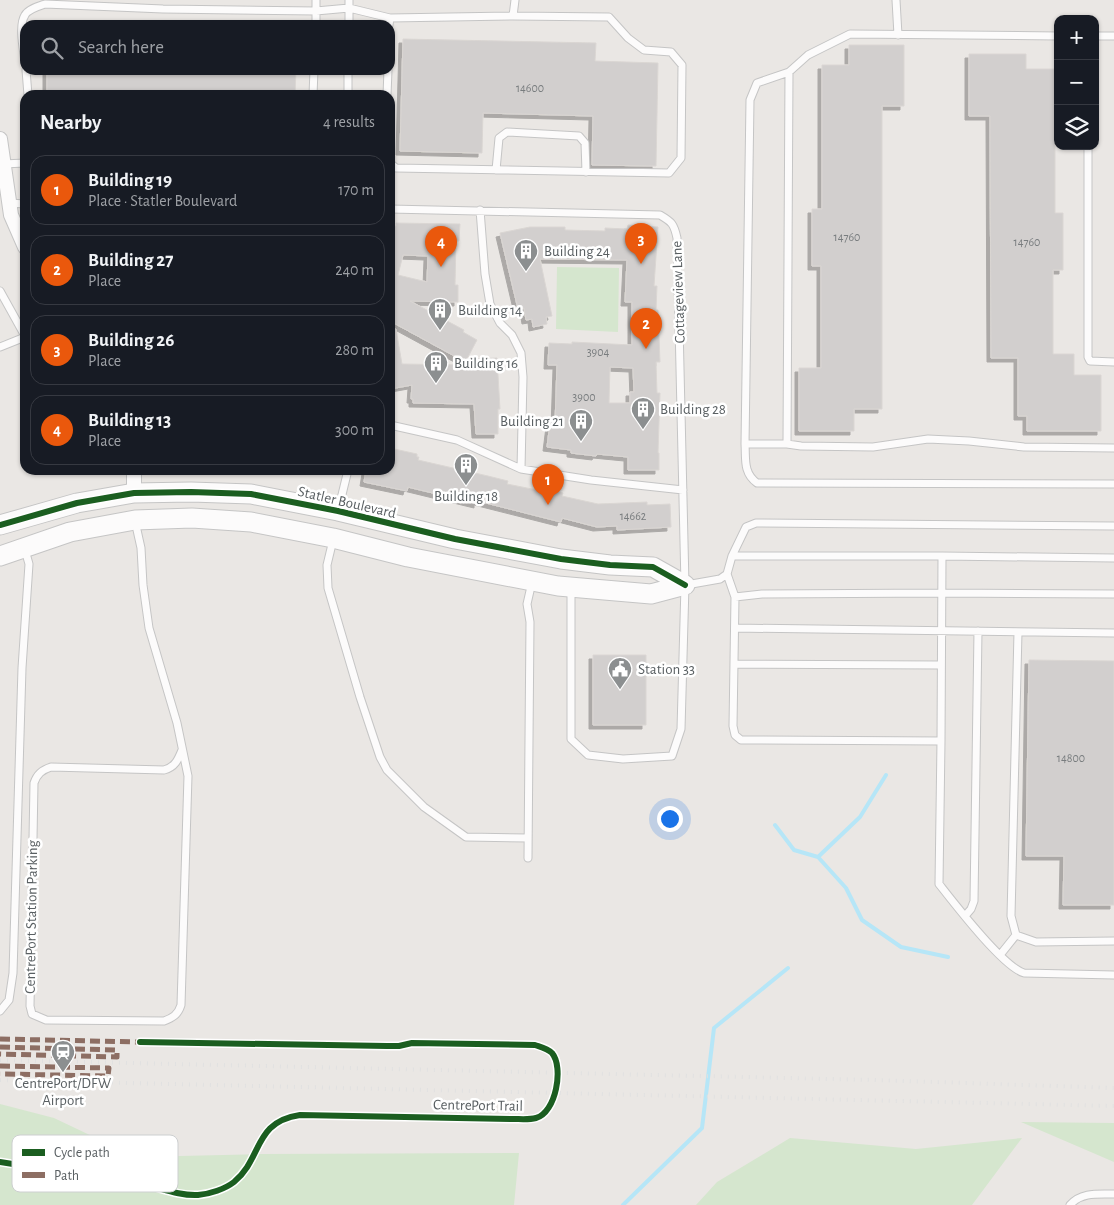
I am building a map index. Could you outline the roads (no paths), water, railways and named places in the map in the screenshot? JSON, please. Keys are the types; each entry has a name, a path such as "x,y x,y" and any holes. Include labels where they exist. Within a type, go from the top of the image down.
{"street":[{"path":"0,140 8,203 20,236"},
{"path":"134,475 135,520"},
{"name":"Statler Boulevard","path":"0,525 77,503 134,493 251,494 338,511 455,539 561,559 610,565 653,566 685,585"},
{"path":"333,538 338,511"},
{"path":"0,556 70,532 135,520 192,518 251,522 333,538 408,558 571,587 651,594 685,585"}],"lane":[{"path":"163,0 163,9"},
{"path":"316,0 316,20"},
{"path":"349,0 349,20"},
{"path":"513,16 515,0"},
{"path":"896,0 898,35"},
{"path":"23,20 25,14 45,4 163,9 316,11 349,8 383,20"},
{"path":"395,22 513,16 610,16 628,38 644,50 671,52 682,65 681,158 669,173 395,167"},
{"path":"1054,36 850,34 808,55 789,72 757,83 750,100 746,472 757,483 1114,484"},
{"path":"1099,36 1114,36"},
{"path":"787,444 789,72"},
{"path":"26,75 28,90"},
{"path":"313,90 314,75"},
{"path":"348,75 348,90"},
{"path":"387,90 388,75"},
{"path":"496,170 499,138 507,132 579,136 586,144 586,172"},
{"path":"1088,150 1088,357 1090,361 1094,362 1114,362"},
{"path":"2,164 20,164"},
{"path":"8,203 20,204"},
{"name":"Cottageview Lane","path":"395,209 660,215 671,222 677,238 685,585 682,729 672,756 623,759 588,755 571,739 571,587"},
{"path":"480,210 485,274 490,304 500,323 512,335 521,353 523,377 522,469"},
{"path":"0,290 20,327"},
{"path":"0,347 20,338"},
{"path":"395,426 457,440 522,469 591,480 683,490"},
{"path":"745,444 873,447 928,439 1024,447 1114,448"},
{"path":"338,511 347,475"},
{"name":"CentrePort Station Parking","path":"135,520 141,548 143,585 149,628 178,723 188,776 180,1011 164,1021 46,1020 32,1014 30,1006 34,783 36,776 43,770 51,767 164,770 176,764 182,750"},
{"path":"941,741 741,740 735,735 733,726 735,597 728,574 732,556 746,527 756,523 1114,526"},
{"path":"333,538 327,565 328,588 362,704 380,757 387,770 424,807 466,837 528,838"},
{"path":"0,1011 10,1000 13,974 22,668 29,564 24,547"},
{"path":"732,556 1114,558"},
{"path":"942,556 939,884 965,916 1014,968 1024,973 1114,975"},
{"path":"685,585 720,579 728,574"},
{"path":"528,858 530,622 527,604 532,581"},
{"path":"735,597 762,594 1114,594"},
{"path":"735,628 1114,633"},
{"path":"965,916 971,909 974,901 978,631"},
{"path":"1016,935 1011,916 1018,632"},
{"path":"735,664 941,665"},
{"path":"1016,935 1036,942 1114,941"},
{"path":"1000,955 1016,935"},
{"path":"1070,1205 1080,1197 1093,1194 1114,1194"}],"waterway":[{"path":"818,857 860,817 886,775"},
{"path":"775,825 794,850 818,857 846,888 862,920 901,947 948,957"},
{"path":"623,1205 702,1128 714,1028 788,968"}],"railway":[{"path":"0,1060 875,1080 1114,1088"},
{"path":"0,1080 1114,1106"}],"place":[{"name":"Building 26","path":"641,264"},
{"name":"Building 13","path":"441,267"},
{"name":"Building 24","path":"526,272"},
{"name":"Building 14","path":"440,331"},
{"name":"Building 27","path":"646,349"},
{"name":"Building 16","path":"436,384"},
{"name":"Building 28","path":"643,430"},
{"name":"Building 21","path":"581,442"},
{"name":"Building 18","path":"466,486"},
{"name":"Building 19","path":"548,505"},
{"name":"Station 33","path":"620,690"},
{"name":"CentrePort/DFW Airport","path":"63,1073"}]}
